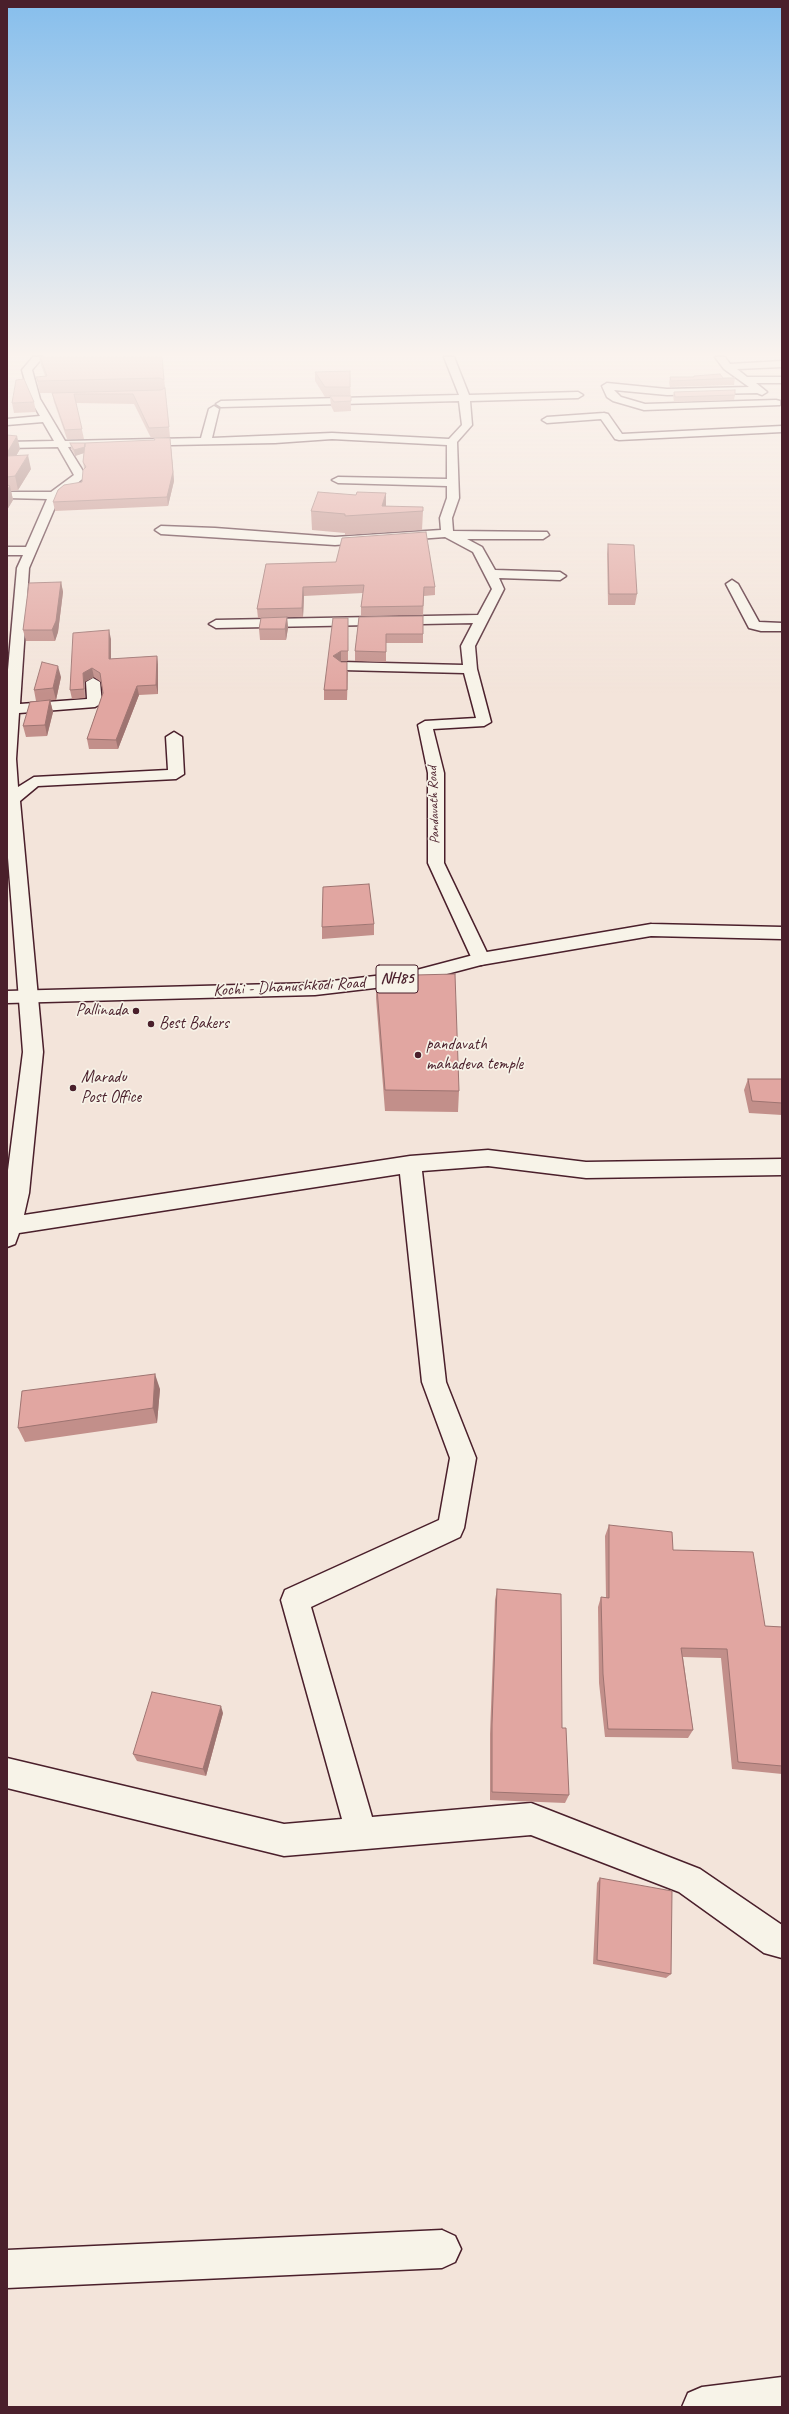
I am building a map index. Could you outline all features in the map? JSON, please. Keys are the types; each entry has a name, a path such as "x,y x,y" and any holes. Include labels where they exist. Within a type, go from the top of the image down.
{"main road":[{"path":"76,470 80,476 54,496 23,568 11,664 12,709 8,759 9,798 33,1052 12,1179 18,1193 8,1232 410,1164 488,1158 586,1170 782,1168"},
{"path":"450,535 446,518 453,498 452,470"},
{"path":"338,480 452,483"},
{"path":"7,495 54,496"},
{"path":"161,530 215,532 335,541 474,534 543,535"},
{"name":"Pandavath Road","path":"450,535 478,550 498,589 468,646 470,669 484,722 425,725 436,772 436,863 481,959"},
{"path":"7,551 31,551"},
{"path":"490,574 560,576"},
{"path":"732,584 754,625 761,628 782,627"},
{"path":"216,624 483,619"},
{"path":"342,666 470,669"},
{"path":"12,709 95,703 93,682"},
{"path":"174,737 176,774 186,788"},
{"path":"9,798 34,782 176,774"},
{"name":"Kochi - Dhanushkodi Road","path":"7,998 28,996 315,989 409,978 481,959 651,930 782,934"},
{"path":"361,1833 295,1600 451,1528 463,1458 434,1382 410,1164"},
{"path":"7,1773 284,1840 531,1819 689,1880 776,1941 782,1942"},
{"path":"7,2269 442,2249"},
{"path":"702,2407 782,2397"}],"building":[{"path":"7,470 19,470 15,476 7,477"},
{"path":"83,470 173,470 173,472 167,497 53,502 58,490 64,485 82,482"},
{"path":"318,492 356,495 357,492 386,493 382,506 423,507 423,511 345,516 345,514 311,511"},
{"path":"426,532 435,587 424,587 423,606 361,607 364,585 303,587 302,608 257,609 266,564 336,562 342,538"},
{"path":"608,544 634,545 637,594 609,594"},
{"path":"61,582 56,621 52,630 23,630 29,583"},
{"path":"423,616 423,634 386,634 386,652 355,651 359,617"},
{"path":"287,617 285,629 259,629 261,618"},
{"path":"333,618 348,618 348,651 341,651 333,656 341,662 347,662 347,690 324,690"},
{"path":"109,630 109,659 157,656 156,685 137,686 116,740 87,739 103,693 100,673 92,668 83,673 84,689 70,690 73,633"},
{"path":"42,662 58,666 53,688 34,690"},
{"path":"50,700 45,725 23,726 30,702"},
{"path":"369,884 374,924 322,927 323,887"},
{"name":"pandavath mahadeva temple","path":"455,974 459,1091 385,1090 376,976"},
{"path":"748,1079 782,1079 782,1103 752,1101"},
{"path":"155,1374 153,1408 18,1428 22,1391"},
{"path":"609,1525 672,1532 673,1550 753,1552 765,1626 782,1627 782,1766 738,1762 727,1649 681,1648 693,1730 608,1729 603,1674 601,1597 609,1598"},
{"path":"497,1589 561,1594 562,1728 566,1728 569,1795 492,1792 492,1724"},
{"path":"152,1692 221,1706 203,1769 133,1754"},
{"path":"600,1878 672,1891 671,1974 597,1960"}],"place":[{"name":"Pallinada","path":"136,1011"},
{"name":"Best Bakers","path":"151,1024"},
{"name":"pandavath mahadeva temple","path":"418,1055"},
{"name":"Maradu Post Office","path":"73,1088"}]}
